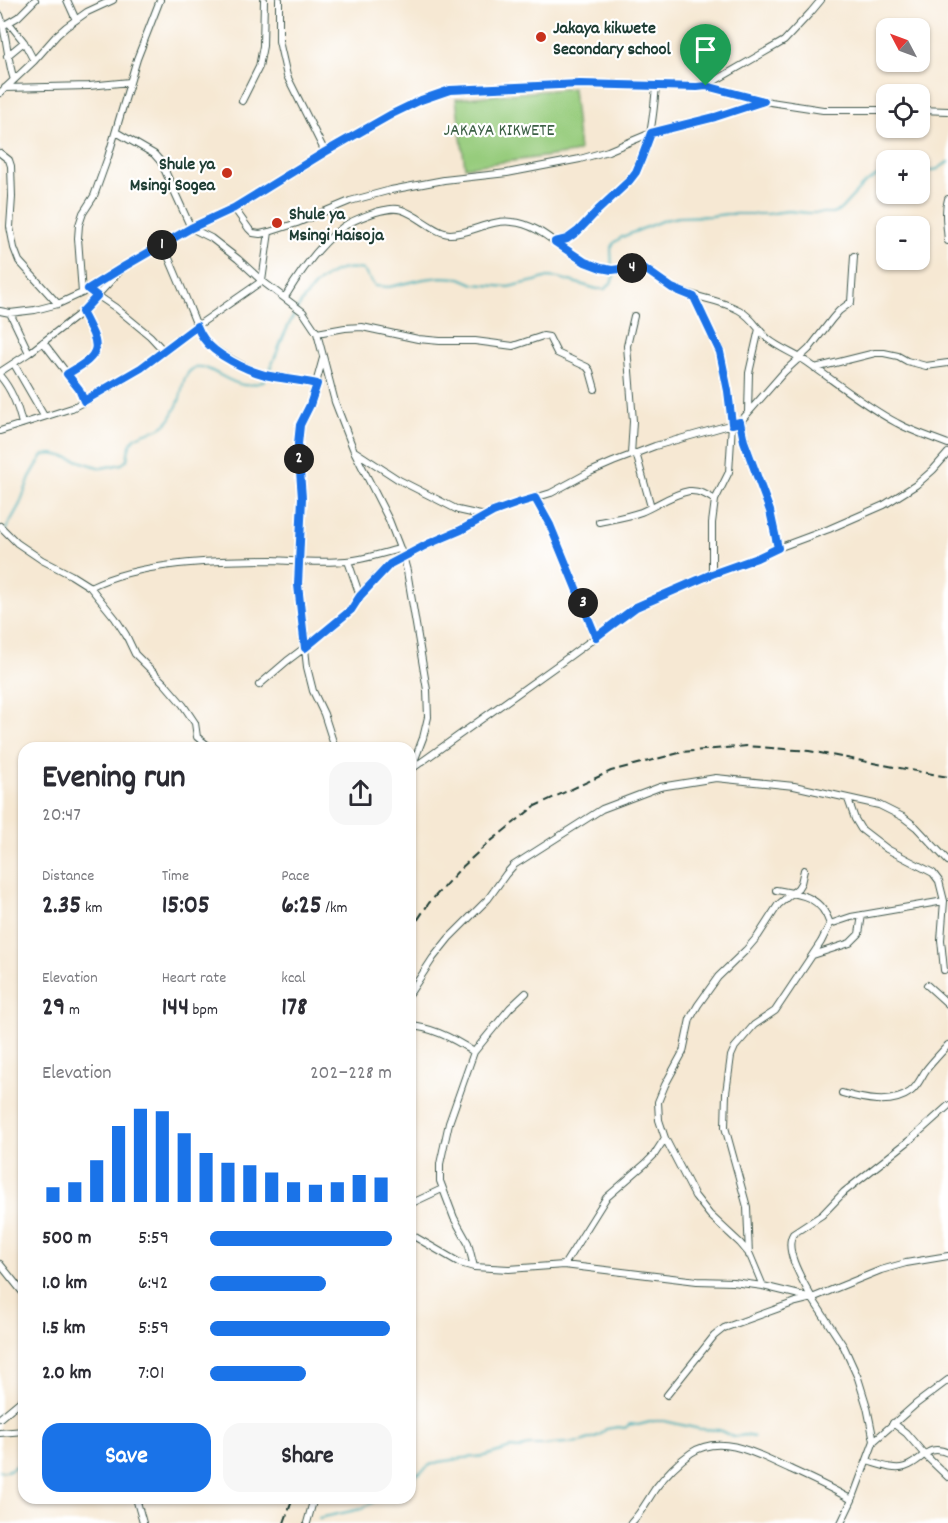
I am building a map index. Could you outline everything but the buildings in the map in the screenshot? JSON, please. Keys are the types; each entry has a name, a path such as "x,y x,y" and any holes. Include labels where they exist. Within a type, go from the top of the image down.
{"street":[{"path":"4,24 18,17 35,0"},
{"path":"67,0 76,20"},
{"path":"2,91 34,61 57,35 100,2 113,0"},
{"path":"85,291 78,238 79,225 93,196 116,132 137,59 160,0"},
{"path":"242,101 259,67 263,46 264,0"},
{"path":"279,0 279,41 286,76 325,152"},
{"path":"706,86 783,41 821,0"},
{"path":"0,15 4,24 7,56 14,80"},
{"path":"4,24 24,42 34,61"},
{"path":"7,56 24,42"},
{"path":"2,91 130,82"},
{"path":"0,310 10,313 35,310 58,304 85,291 191,228 234,208 392,114 421,100 450,90 580,84 706,86 764,101 823,110 876,110"},
{"path":"555,242 567,239 578,231 629,181 639,166 651,133 656,86"},
{"path":"234,208 253,233 260,234 297,223 351,201 391,190 444,180 507,173 580,159 608,151 651,133 715,117 764,101"},
{"path":"930,110 948,111"},
{"path":"116,132 154,154 161,162 191,228 211,238 262,281 285,297 303,312 317,333 336,402 354,451 389,520 403,556 427,690 428,717 416,757"},
{"path":"0,153 9,160 11,166 10,227 14,248 19,261 58,304"},
{"path":"948,199 946,222 948,241"},
{"path":"285,297 325,244 343,227 366,215 392,208 403,210 439,232 449,234 499,221 526,224 585,262 612,270 636,267 645,269 672,288 743,312 769,339 848,392 897,423 948,444"},
{"path":"0,431 72,408 141,368 262,281 269,232"},
{"path":"163,244 197,326 209,345 251,370 317,384"},
{"path":"259,685 351,610 360,596 390,564 403,556 486,516 564,487 590,472 634,454 740,422 809,349 831,319 851,302 854,256"},
{"path":"22,424 18,405 0,374 82,312 125,266"},
{"path":"85,291 116,308 150,336 164,351"},
{"path":"694,297 720,352 732,424 729,472 715,500 712,523 712,574"},
{"path":"67,374 85,364 96,352 91,329 82,312"},
{"path":"10,313 29,353"},
{"path":"634,316 627,346 634,454 651,507"},
{"path":"317,333 362,327 418,339 475,341 513,346 543,336 549,337 557,353 587,367 595,389"},
{"path":"748,412 749,373 759,329"},
{"path":"44,342 79,389 84,401"},
{"path":"815,368 875,353 898,356 926,366 948,363"},
{"path":"323,358 310,405 300,425 298,444 302,498 298,585 307,668 313,691 324,714 333,742"},
{"path":"14,364 44,416"},
{"path":"740,422 744,441 770,511 778,548"},
{"path":"354,451 399,480 458,510 486,516"},
{"path":"416,766 636,607 884,505 916,485 948,453"},
{"path":"599,522 621,518 690,491 699,492 715,500"},
{"path":"535,498 550,525 596,637"},
{"path":"0,526 24,548 90,587 115,618 135,654 183,705 195,723 197,737 203,742"},
{"path":"90,587 106,579 177,565 257,560 348,561 400,549"},
{"path":"348,561 360,596"},
{"path":"416,984 449,938 488,899 509,869 602,809 660,787 717,778 794,786 879,805 903,817 927,837 948,861"},
{"path":"848,799 861,829 887,849 933,873 939,880 944,902 941,940 944,970 948,966"},
{"path":"763,1286 750,1255 710,1215 695,1196 665,1138 657,1102 683,1052 690,1019 698,1005 718,977 746,950 766,926 778,905 801,883 804,870"},
{"path":"941,886 948,881"},
{"path":"776,890 812,900 822,907 830,924"},
{"path":"750,1255 747,1207 725,1128 726,1093 731,1056 735,1047 754,1025 776,1011 821,942 830,924 851,916 944,902"},
{"path":"812,956 850,943 859,933 862,915"},
{"path":"927,985 948,1004"},
{"path":"474,1267 468,1243 454,1218 442,1189 439,1174 449,1123 470,1060 510,1008 526,993"},
{"path":"416,1027 448,1037 474,1052"},
{"path":"842,1093 862,1099 899,1098 917,1086 927,1069 948,1045"},
{"path":"874,1441 858,1378 844,1347 812,1298 791,1254 790,1239 793,1234 822,1215 844,1192 910,1140 948,1106"},
{"path":"564,1265 606,1198 654,1155 665,1138"},
{"path":"416,1202 442,1189"},
{"path":"416,1237 460,1263 474,1267 509,1269 564,1265 698,1281 733,1282 763,1286 812,1298"},
{"path":"667,1395 706,1345 724,1328 890,1268 948,1256"},
{"path":"0,1264 18,1286"},
{"path":"841,1523 874,1441 893,1423 948,1380"},
{"path":"0,1418 18,1403"},
{"path":"893,1423 906,1432 924,1455 948,1477"},
{"path":"0,1433 18,1432"},
{"path":"631,1523 640,1514 656,1488 674,1468 690,1454 703,1447 719,1445 741,1448 759,1455 812,1478 852,1500"},
{"path":"867,1461 898,1468 905,1467 932,1450 948,1453"},
{"path":"138,1504 143,1523"},
{"path":"307,1523 312,1504"}],"green space":[{"name":"JAKAYA KIKWETE","path":"573,88 579,151 465,167 456,99"}],"waterway":[{"path":"930,171 938,169 948,162"},
{"path":"0,532 5,531 43,455 53,454 101,468 122,464 127,460 129,448 138,436 164,426 170,419 179,401 184,380 192,369 202,367 238,384 251,385 263,382 296,311 313,288 324,278 336,272 349,269 363,270 375,286 389,287 441,277 460,278 474,284 508,287 548,277 605,289 614,276 611,249 614,243 622,237 664,220 679,217 767,214 788,211 832,213 840,210 864,184 876,176"},
{"path":"416,1475 439,1462 485,1456 529,1445 581,1442 600,1435 606,1429 625,1428 630,1424 638,1425 654,1421 719,1430 733,1437 745,1435 754,1437"},
{"path":"0,1471 7,1471 18,1465"},
{"path":"319,1518 361,1509 370,1504"}],"railway":[{"path":"416,922 429,903 459,870 535,806 611,771 683,752 747,746 809,751 948,777"},
{"path":"284,1523 291,1504"}],"place":[{"name":"Jakaya kikwete Secondary school","path":"541,37"},
{"name":"Shule ya Msingi Sogea","path":"227,173"},
{"name":"Shule ya Msingi Haisoja","path":"277,223"}],"route":[{"path":"580,84 706,86 764,101 715,117 651,133 636,172 629,181 578,231 567,239 555,242 585,262 601,268 645,269 672,288 694,297 720,352 732,424 740,422 744,441 770,511 778,548 636,607 596,637 550,525 535,498 493,512 390,564 360,596 351,610 305,648 298,585 302,498 298,444 300,425 317,384 251,370 209,345 197,326 141,368 84,401 79,389 67,374 85,364 96,352 91,329 82,312 97,296 88,289 191,228 234,208 325,152 421,100 450,90 580,84"}]}
